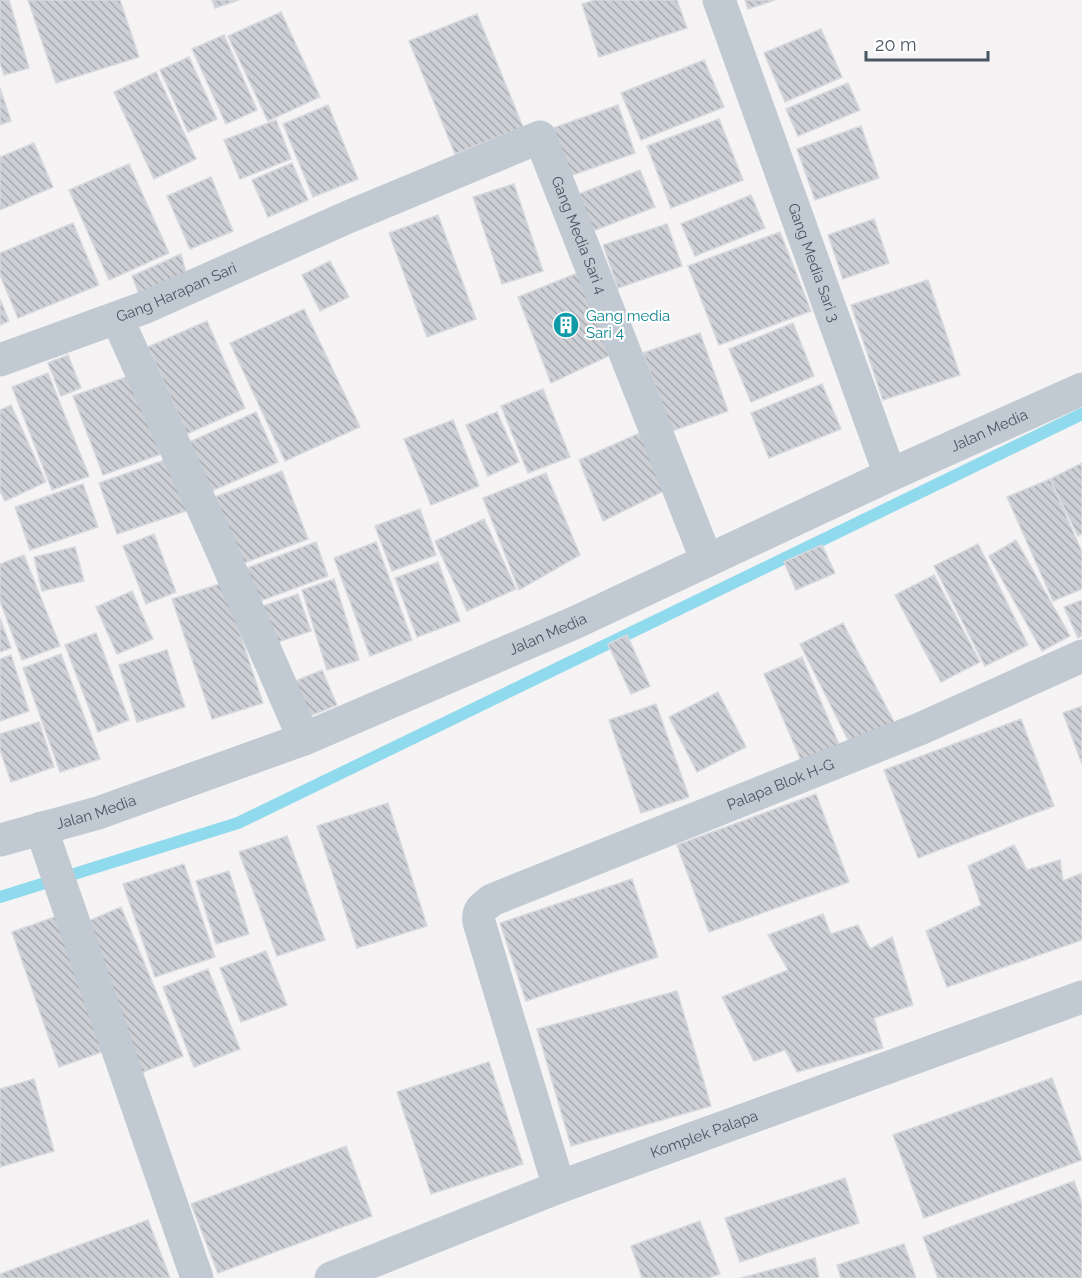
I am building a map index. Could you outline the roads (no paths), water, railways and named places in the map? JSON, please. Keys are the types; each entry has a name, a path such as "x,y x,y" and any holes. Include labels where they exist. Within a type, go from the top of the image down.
{"street":[{"name":"Gang Media Sari 3","path":"719,0 890,475"},
{"name":"Gang Media Sari 4","path":"348,217 540,137 707,561"},
{"name":"Gang Harapan Sari","path":"0,360 146,307 348,217"},
{"path":"117,318 304,739"},
{"name":"Jalan Media","path":"0,840 43,834 304,739 574,623 890,475 1082,389"},
{"name":"Palapa Blok H-G","path":"559,1187 479,922 479,911 492,900 922,728 1082,656"},
{"path":"43,834 197,1278"},
{"name":"Komplek Palapa","path":"331,1278 559,1187 1082,997"}],"waterway":[{"path":"0,897 238,823 1082,414"}],"place":[{"name":"Gang media Sari 4","path":"566,325"}]}
